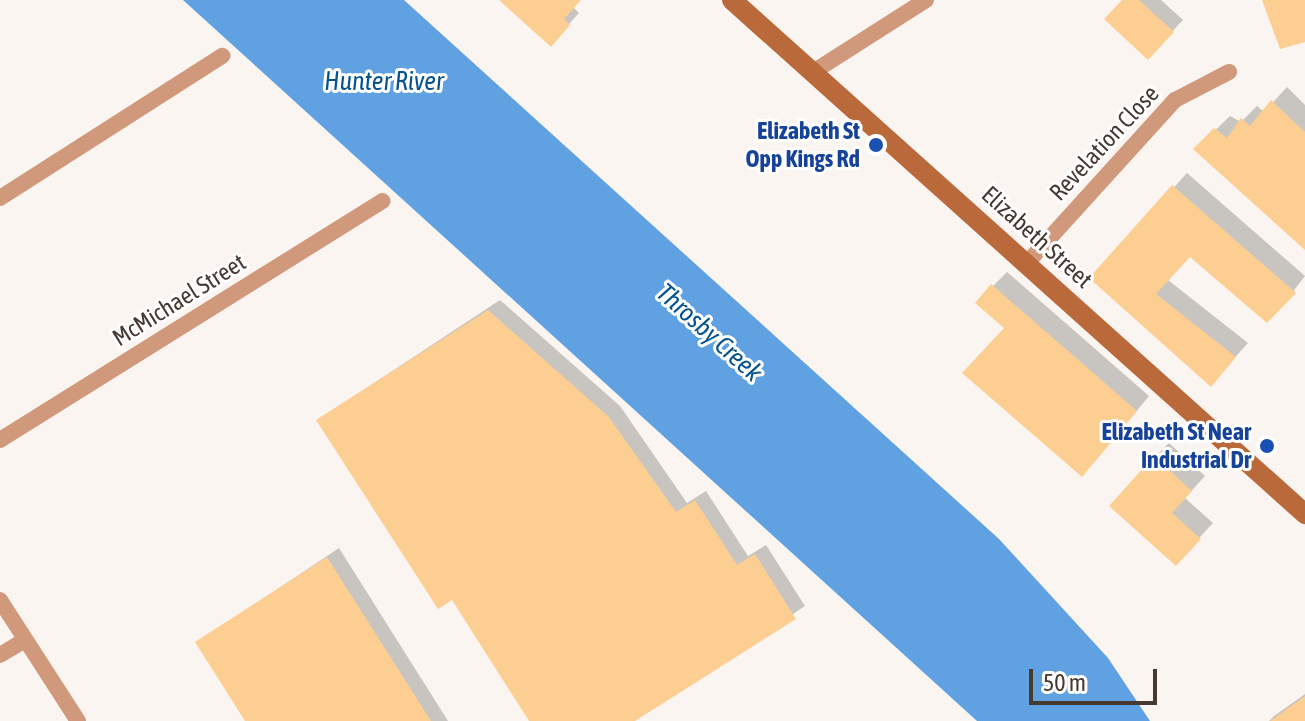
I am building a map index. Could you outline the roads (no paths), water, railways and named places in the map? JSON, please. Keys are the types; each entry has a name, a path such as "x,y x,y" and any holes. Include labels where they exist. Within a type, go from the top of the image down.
{"main road":[{"name":"Elizabeth Street","path":"732,0 1305,514"}],"street":[{"path":"813,72 926,0"},
{"path":"0,198 222,56"},
{"name":"Revelation Close","path":"1027,263 1175,100 1229,72"},
{"name":"McMichael Street","path":"0,440 383,201"},
{"path":"0,600 78,721"},
{"path":"0,655 25,640"}],"water":[{"name":"Hunter River","path":"183,0 404,0 999,539 1108,658 1150,721 977,721"}],"place":[{"name":"Elizabeth St Opp Kings Rd","path":"876,145"},
{"name":"Elizabeth St Near Industrial Dr","path":"1267,446"}],"water label":[{"name":"Throsby Creek","path":"709,333"}]}
